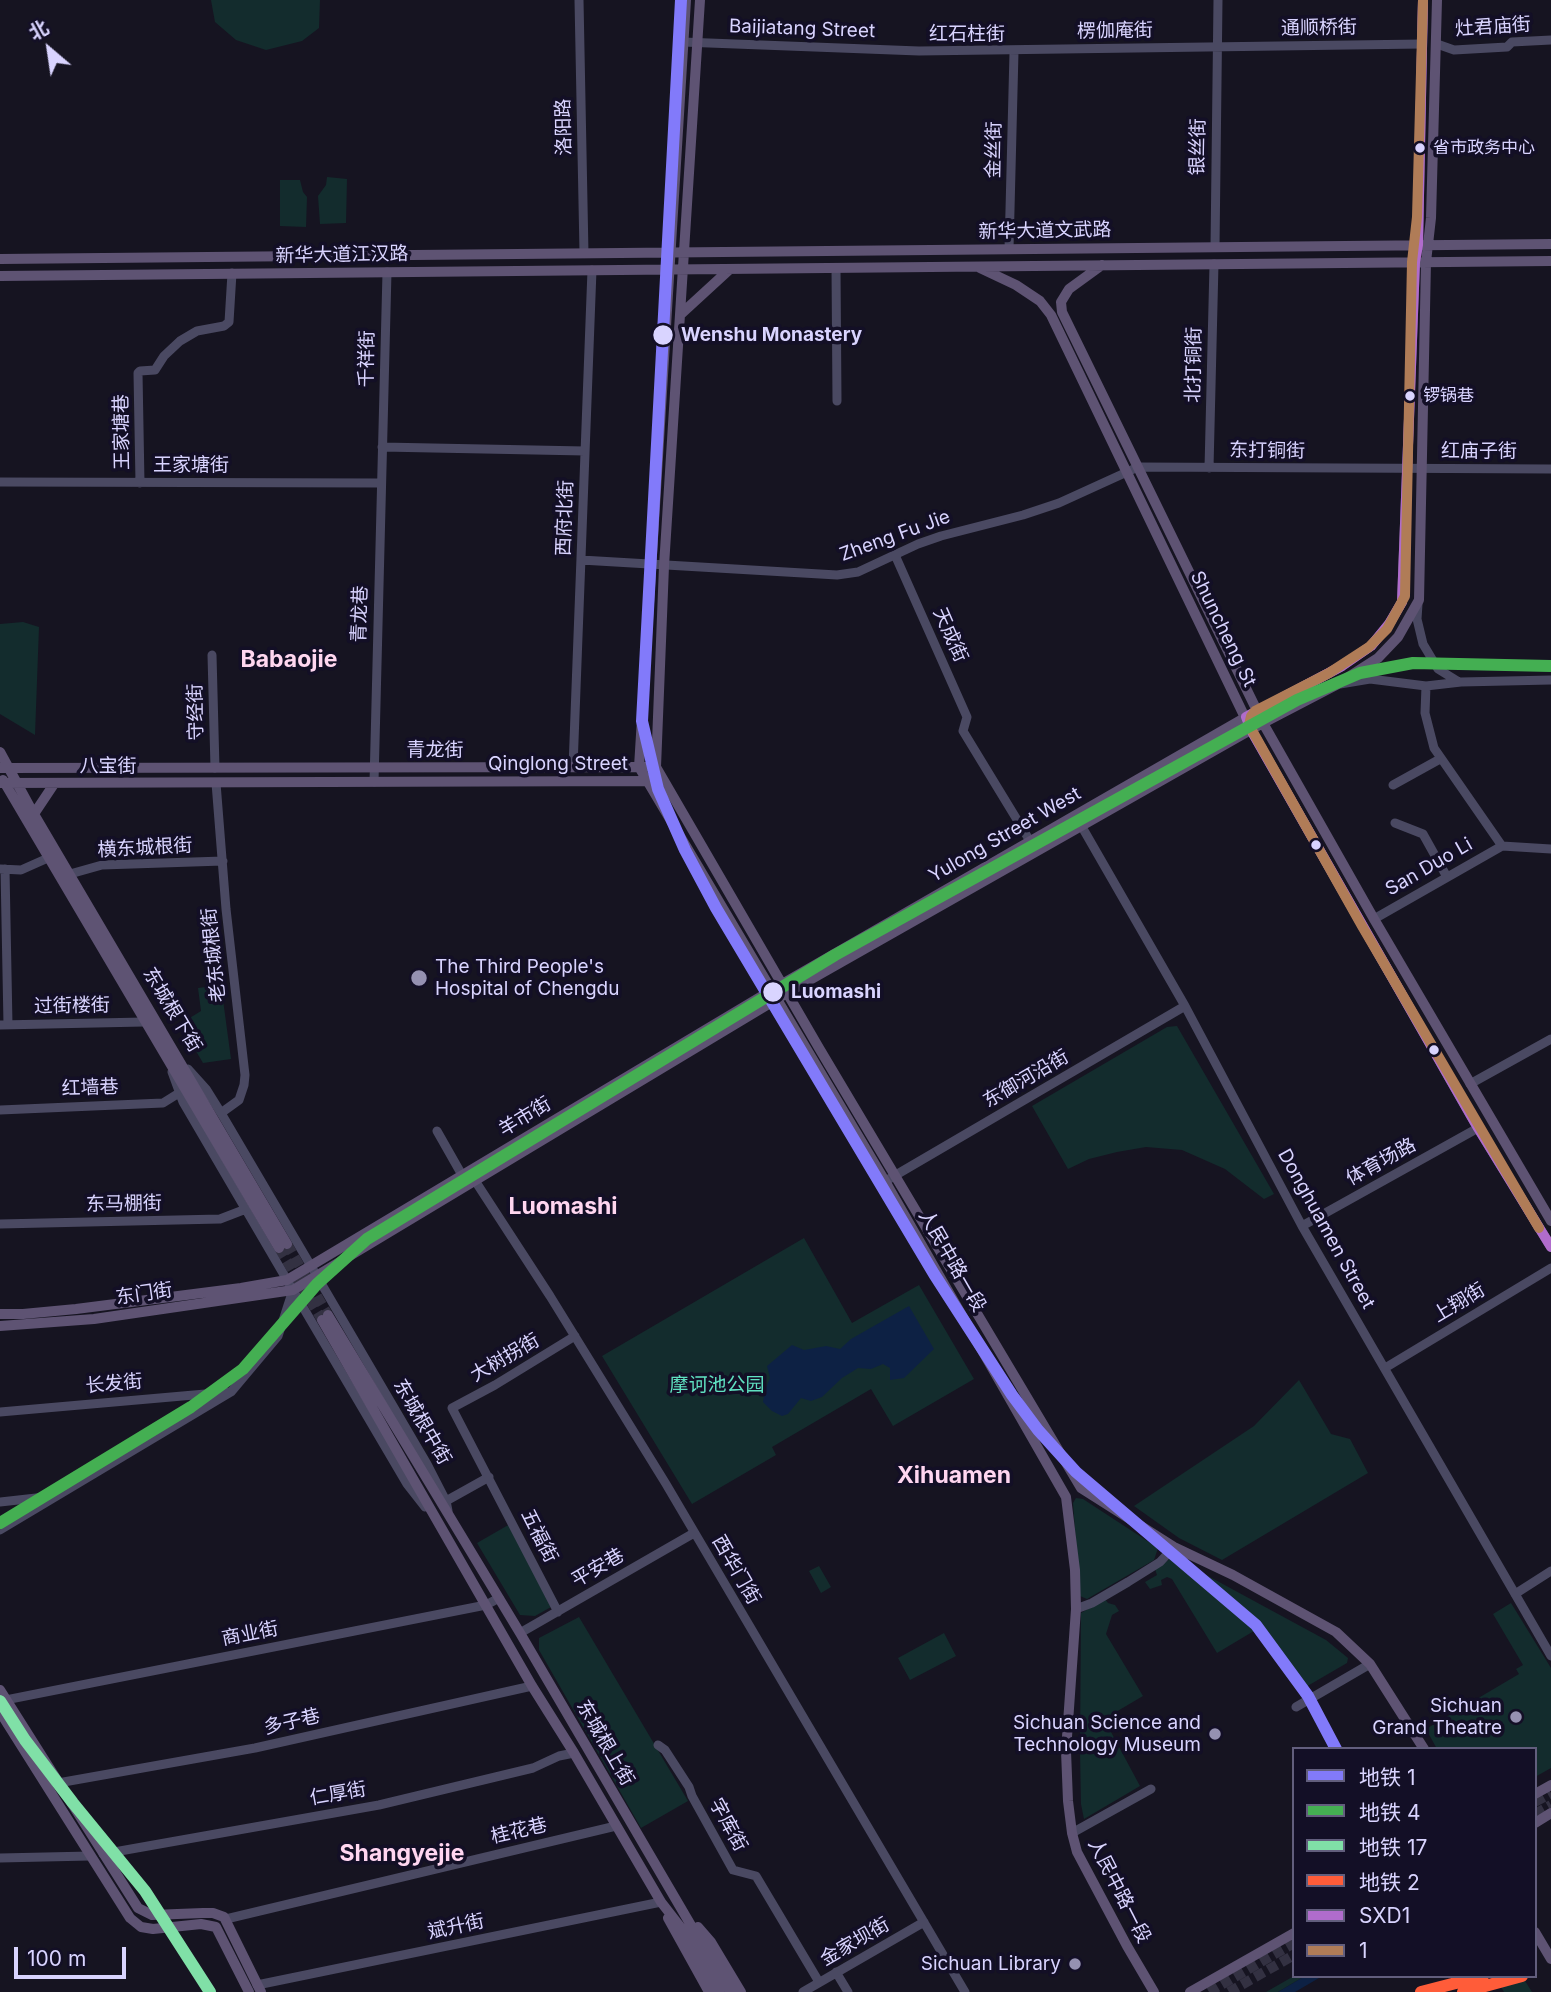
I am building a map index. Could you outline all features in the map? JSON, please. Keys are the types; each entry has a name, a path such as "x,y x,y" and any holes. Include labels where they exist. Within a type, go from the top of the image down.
{"main road":[{"path":"639,767 686,0"},
{"path":"656,766 664,566 700,0"},
{"path":"1423,0 1424,245"},
{"path":"1408,469 1437,44 1437,0"},
{"name":"新华大道文武路","path":"672,252 1551,244"},
{"name":"新华大道江汉路","path":"0,259 672,252"},
{"name":"新华大道文武路","path":"683,269 1551,261"},
{"path":"1419,600 1422,469 1421,262"},
{"name":"Shuncheng St","path":"1102,265 1069,289 1060,307 1263,723 1551,1222"},
{"name":"Shuncheng St","path":"976,266 1016,285 1045,305 1251,730 1478,1128 1551,1247"},
{"name":"新华大道江汉路","path":"0,276 683,269"},
{"path":"681,314 730,269"},
{"name":"Yulong Street West","path":"785,988 1076,815 1246,717 1342,666 1371,646 1389,624 1402,601 1408,469"},
{"name":"Yulong Street West","path":"785,988 1336,685 1378,658 1398,637 1419,600"},
{"path":"0,752 5,777"},
{"name":"青龙街","path":"215,768 656,766"},
{"name":"人民中路一段","path":"656,766 1081,1488 1174,1547 1234,1575 1336,1632 1370,1664 1423,1747"},
{"name":"人民中路一段","path":"639,767 885,1181 1066,1497 1075,1570 1076,1608 1066,1751 1072,1833 1077,1852 1154,1992"},
{"name":"八宝街","path":"5,777 215,768"},
{"name":"八宝街","path":"5,777 54,784 216,783"},
{"name":"东城根下街","path":"5,777 34,814 70,874 173,1061"},
{"name":"东城根下街","path":"5,777 48,858 144,1022 173,1061"},
{"path":"648,781 663,780"},
{"name":"Qinglong Street","path":"216,783 648,781"},
{"path":"34,814 54,784"},
{"name":"羊市街","path":"293,1290 314,1271 785,988"},
{"path":"173,1061 283,1246"},
{"name":"羊市街","path":"287,1280 314,1271"},
{"name":"东门街","path":"0,1314 89,1307 287,1280"},
{"name":"东门街","path":"0,1326 94,1319 293,1290"},
{"path":"448,1513 325,1317 437,1522 486,1605"},
{"path":"1066,1497 1081,1488"},
{"name":"东城根中街","path":"448,1513 499,1598"},
{"name":"东城根上街","path":"499,1598 730,1992"},
{"name":"东城根上街","path":"486,1605 661,1902 681,1929 719,1992"},
{"path":"0,1690 3,1701 134,1903 152,1916 213,1913 226,1919 256,1990"},
{"path":"0,1712 130,1918 141,1927 153,1929 209,1924 216,1927 256,1990"},
{"name":"东城根上街","path":"661,1902 672,1928 709,1992"},
{"name":"东城根上街","path":"681,1907 711,1942 741,1992"},
{"path":"1190,1992 1292,1934"},
{"path":"1537,1935 1551,1959"}],"street":[{"name":"洛阳路","path":"579,0 584,253"},
{"name":"银丝街","path":"1215,247 1218,0"},
{"name":"灶君庙街","path":"1437,44 1454,50 1507,47 1512,42 1551,40"},
{"name":"Baijiatang Street","path":"683,43 919,51"},
{"name":"通顺桥街","path":"1217,46 1422,44"},
{"name":"楞伽庵街","path":"1014,51 1217,46"},
{"name":"红石柱街","path":"919,51 1014,51"},
{"name":"金丝街","path":"1009,249 1014,51"},
{"name":"北打铜街","path":"1209,468 1214,264"},
{"path":"836,268 837,401"},
{"name":"西府北街","path":"573,767 592,270"},
{"name":"千祥街","path":"382,447 387,272"},
{"name":"王家塘巷","path":"140,483 138,373 155,370 164,356 180,341 197,331 224,326 229,322 232,273"},
{"path":"382,447 585,451"},
{"name":"青龙巷","path":"374,782 382,447"},
{"name":"东打铜街","path":"1127,473 1138,467 1408,469"},
{"name":"红庙子街","path":"1408,469 1551,469"},
{"name":"Zheng Fu Jie","path":"581,560 821,576 858,572 941,536 1039,510 1127,473"},
{"name":"王家塘街","path":"0,482 382,483"},
{"name":"天成街","path":"895,555 967,717 963,731 1030,842"},
{"path":"1419,600 1417,619 1423,644 1438,669 1461,682"},
{"name":"守经街","path":"212,655 215,768"},
{"path":"1336,685 1370,680 1426,687 1461,682 1551,680"},
{"path":"1426,687 1427,728 1440,759 1502,846 1551,849"},
{"path":"1393,785 1440,759"},
{"name":"老东城根街","path":"216,783 245,1075 239,1100 221,1113"},
{"name":"Donghuamen Street","path":"1076,815 1185,1006 1302,1226 1551,1656"},
{"path":"1395,823 1423,834 1447,877"},
{"name":"San Duo Li","path":"1374,919 1502,846"},
{"path":"4,1025 3,869 22,870 48,858"},
{"name":"横东城根街","path":"70,874 102,865 223,862"},
{"name":"东御河沿街","path":"885,1181 1185,1006"},
{"name":"过街楼街","path":"4,1025 144,1022"},
{"path":"1469,1084 1551,1039"},
{"name":"东城根下街","path":"173,1061 206,1089 314,1271"},
{"name":"东城根下街","path":"173,1061 179,1094 287,1280"},
{"name":"红墙巷","path":"0,1110 163,1102 179,1094"},
{"name":"体育场路","path":"1302,1226 1478,1128"},
{"name":"西华门街","path":"437,1131 575,1336 965,1992"},
{"name":"东马棚街","path":"0,1224 220,1219 246,1209"},
{"name":"上翔街","path":"1384,1368 1551,1268"},
{"name":"东城根中街","path":"314,1271 427,1464 446,1501 448,1513"},
{"path":"287,1280 407,1484 437,1522"},
{"path":"0,1530 231,1392 278,1336 293,1290"},
{"name":"大树拐街","path":"452,1408 506,1379 575,1336"},
{"name":"长发街","path":"0,1412 231,1392"},
{"name":"五福街","path":"452,1408 558,1612"},
{"path":"446,1501 489,1477"},
{"path":"0,1502 57,1496"},
{"name":"平安巷","path":"520,1633 694,1533"},
{"path":"1076,1608 1092,1603 1149,1569 1174,1547"},
{"path":"1514,1594 1551,1572"},
{"name":"商业街","path":"3,1701 486,1605 499,1598"},
{"path":"1296,1707 1370,1664"},
{"name":"多子巷","path":"58,1783 255,1748 532,1686"},
{"name":"字库街","path":"658,1745 665,1750 689,1787 733,1870 756,1876 819,1983"},
{"name":"仁厚街","path":"103,1854 379,1805 533,1768 559,1756 574,1753"},
{"path":"1072,1833 1151,1789"},
{"name":"桂花巷","path":"226,1919 616,1826"},
{"path":"0,1858 90,1856"},
{"name":"斌升街","path":"256,1990 661,1902"},
{"name":"金家坝街","path":"803,1992 924,1922"},
{"path":"836,1972 848,1992"}],"green space":[{"path":"211,0 320,0 319,28 302,41 266,50 236,40 215,22"},
{"path":"327,177 347,179 346,223 320,224 318,196 326,185"},
{"path":"280,180 300,180 307,197 306,227 280,226"},
{"path":"23,622 39,627 35,735 0,714 0,624"},
{"path":"221,985 231,1059 203,1063 180,1024 201,1011 198,988"},
{"path":"1177,1026 1274,1194 1264,1199 1225,1169 1182,1150 1146,1147 1089,1159 1068,1169 1032,1106 1167,1027"},
{"name":"摩诃池公园","path":"804,1238 852,1323 919,1285 974,1379 893,1426 871,1389 772,1447 776,1455 692,1504 602,1356"},
{"path":"1299,1380 1331,1434 1350,1439 1368,1473 1222,1560 1179,1538 1134,1506 1254,1426"},
{"path":"1076,1498 1083,1499 1158,1548 1154,1560 1087,1599 1080,1596 1073,1503"},
{"path":"510,1524 551,1607 535,1616 520,1615 477,1543"},
{"path":"1173,1557 1326,1640 1348,1658 1347,1663 1304,1688 1296,1688 1259,1628 1217,1653 1172,1579 1167,1577 1161,1580 1162,1585 1150,1589 1145,1582 1157,1575 1155,1569"},
{"path":"819,1566 831,1587 821,1593 809,1571"},
{"path":"1105,1599 1119,1611 1112,1615 1106,1634 1143,1696 1104,1719 1140,1786 1084,1819 1081,1804 1080,1751 1081,1613"},
{"path":"1511,1603 1551,1668 1551,1768 1537,1776 1537,1747 1436,1747 1426,1729 1519,1674 1516,1669 1523,1665 1493,1614"},
{"path":"579,1617 688,1801 641,1828 539,1650 539,1638"},
{"path":"944,1633 956,1656 910,1680 898,1658"},
{"path":"1292,1977 1302,1978 1278,1992 1266,1992"},
{"path":"1495,1978 1523,1978 1532,1992 1504,1992"}],"water":[{"path":"909,1306 934,1349 904,1378 890,1380 890,1368 883,1364 871,1369 858,1368 842,1378 822,1397 811,1401 801,1398 788,1414 782,1416 763,1402 770,1378 767,1366 792,1345 804,1350 826,1346 840,1349 851,1339"},
{"path":"1302,1978 1319,1978 1295,1992 1278,1992"}],"tunnel":[{"path":"287,1244 328,1315"},
{"path":"279,1248 322,1320"},
{"path":"1537,1801 1551,1793"},
{"path":"1537,1813 1551,1805"},
{"path":"1209,1992 1292,1944"},
{"path":"1229,1992 1292,1956"}],"metro line":[{"name":"1","path":"681,0 642,721 658,789 685,850 716,908 934,1274 1012,1395 1038,1430 1076,1472 1256,1625 1308,1696 1335,1747"},
{"name":"4","path":"0,1523 191,1407 243,1369 317,1284 367,1239 835,955 918,909 1297,700 1360,673 1413,663 1551,666"},
{"name":"17","path":"0,1701 25,1740 73,1803 145,1891 210,1992"},
{"name":"2","path":"1421,1992 1475,1978"},
{"name":"2","path":"1463,1992 1515,1978"}],"transit line":[{"name":"SXD1","path":"1423,0 1418,245 1415,262 1402,602 1371,646 1342,666 1246,717 1478,1128 1551,1247"},
{"name":"1","path":"1423,0 1417,217 1412,262 1405,596 1387,629 1369,647 1329,673 1255,711 1249,725 1362,926 1539,1228"}],"place":[{"name":"省市政务中心","path":"1420,148"},
{"name":"Wenshu Monastery","path":"663,335"},
{"name":"锣锅巷","path":"1410,396"},
{"name":"The Third People's Hospital of Chengdu","path":"419,978"},
{"name":"Luomashi","path":"773,992"},
{"name":"Sichuan Grand Theatre","path":"1516,1717"},
{"name":"Sichuan Science and Technology Museum","path":"1215,1734"},
{"name":"Sichuan Library","path":"1075,1964"}],"district":[{"name":"Babaojie","path":"289,660"},
{"name":"Luomashi","path":"563,1207"},
{"name":"Xihuamen","path":"954,1476"},
{"name":"Shangyejie","path":"402,1854"}]}
